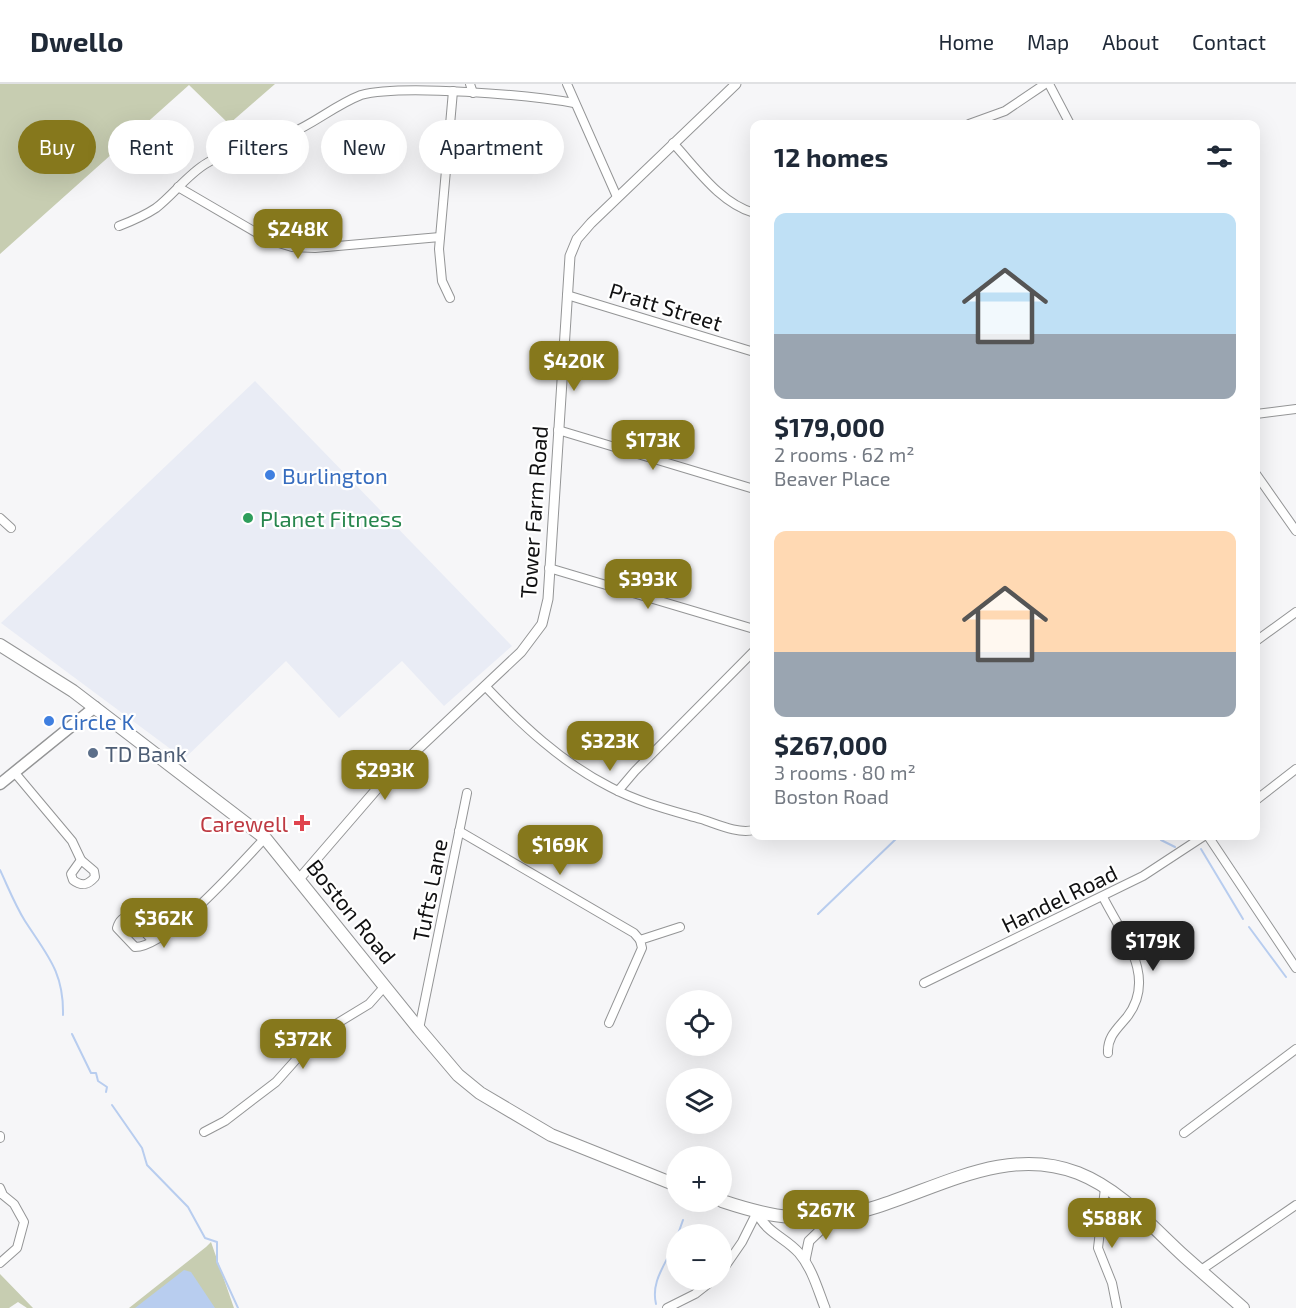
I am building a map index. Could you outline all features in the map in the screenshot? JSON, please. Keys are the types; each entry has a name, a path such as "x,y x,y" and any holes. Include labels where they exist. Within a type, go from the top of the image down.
{"main road":[{"name":"Boston Road","path":"0,645 95,707 265,838 300,878 418,1029 458,1074 480,1093 552,1136 666,1181"},
{"path":"0,784 95,707"},
{"path":"732,1204 757,1212 794,1218 834,1216 873,1207 977,1172 1016,1164 1052,1166 1068,1170 1105,1188 1133,1208 1237,1306"}],"street":[{"path":"470,84 473,93"},
{"path":"567,84 617,197"},
{"name":"Tower Farm Road","path":"300,878 382,783 485,686 537,633 545,613 549,568 570,256 577,239 617,197 736,84"},
{"path":"980,120 1005,111 1047,84 1068,120"},
{"path":"119,226 140,218 157,207 178,186 205,164 219,156 296,131 332,108 359,96 391,89 549,98 574,103"},
{"path":"450,298 444,288 440,271 440,237 453,92"},
{"path":"674,143 721,195 737,207 750,212"},
{"path":"178,186 242,226 269,240 292,247 315,249 440,237"},
{"name":"Pratt Street","path":"567,295 750,351"},
{"path":"1260,414 1296,409"},
{"path":"558,430 750,488"},
{"path":"1260,480 1296,531"},
{"path":"0,518 10,528"},
{"path":"549,568 750,628"},
{"path":"1260,638 1296,612"},
{"path":"618,791 750,655"},
{"path":"485,686 535,737 618,791 644,802 740,831 750,830"},
{"path":"1260,797 1296,769"},
{"path":"15,773 72,841 81,860"},
{"name":"Tufts Lane","path":"418,1029 430,984 467,793"},
{"path":"459,831 634,933 640,940 642,948 609,1023"},
{"path":"153,941 130,916 125,916 118,922 117,928 135,947 142,947 153,941 192,913 265,838"},
{"name":"Handel Road","path":"924,983 1103,897 1143,876 1200,840"},
{"path":"1209,840 1296,968"},
{"path":"1103,897 1141,975 1136,1002 1111,1036 1108,1042 1108,1053"},
{"path":"640,940 680,927"},
{"path":"204,1132 225,1121 276,1082 318,1035 369,1004 385,986"},
{"path":"1184,1133 1296,1049"},
{"path":"0,1188 3,1195 14,1204 24,1222 16,1248 0,1263"},
{"path":"1105,1188 1098,1248 1112,1283 1117,1308"},
{"path":"1201,1270 1296,1205"},
{"path":"757,1212 765,1227 796,1250 805,1260 825,1308"},
{"path":"732,1256 757,1212"},
{"path":"805,1260 809,1241 820,1227 834,1216"},
{"path":"668,1308 700,1290"}],"shaded area":[{"path":"255,381 512,646 444,706 402,661 339,718 286,661 184,759 1,623"}],"green space":[{"path":"0,84 275,84 234,120 225,120 189,85 150,120 108,120 108,157 96,168 96,120 18,120 18,174 89,174 0,254"},
{"path":"211,1242 234,1308 129,1308 206,1247"},
{"path":"0,1274 33,1308 27,1308 18,1302 9,1308 0,1308"}],"water":[{"path":"184,1270 191,1272 215,1308 135,1308"}],"waterway":[{"path":"818,914 895,840"},
{"path":"1161,840 1175,847"},
{"path":"1201,849 1243,919"},
{"path":"0,870 21,915 53,965 61,987 63,1015"},
{"path":"1249,927 1286,977"},
{"path":"72,1034 91,1073 96,1073 98,1081 107,1087 106,1092"},
{"path":"112,1105 142,1148 147,1165 188,1207 205,1238 217,1242 217,1262 238,1308"},
{"path":"682,1224 683,1220"},
{"path":"656,1304 656,1286 666,1260"}],"place":[{"name":"Burlington","path":"270,475"},
{"name":"Planet Fitness","path":"248,518"},
{"name":"Circle K","path":"49,721"},
{"name":"TD Bank","path":"93,753"},
{"name":"Carewell","path":"302,823"}]}
